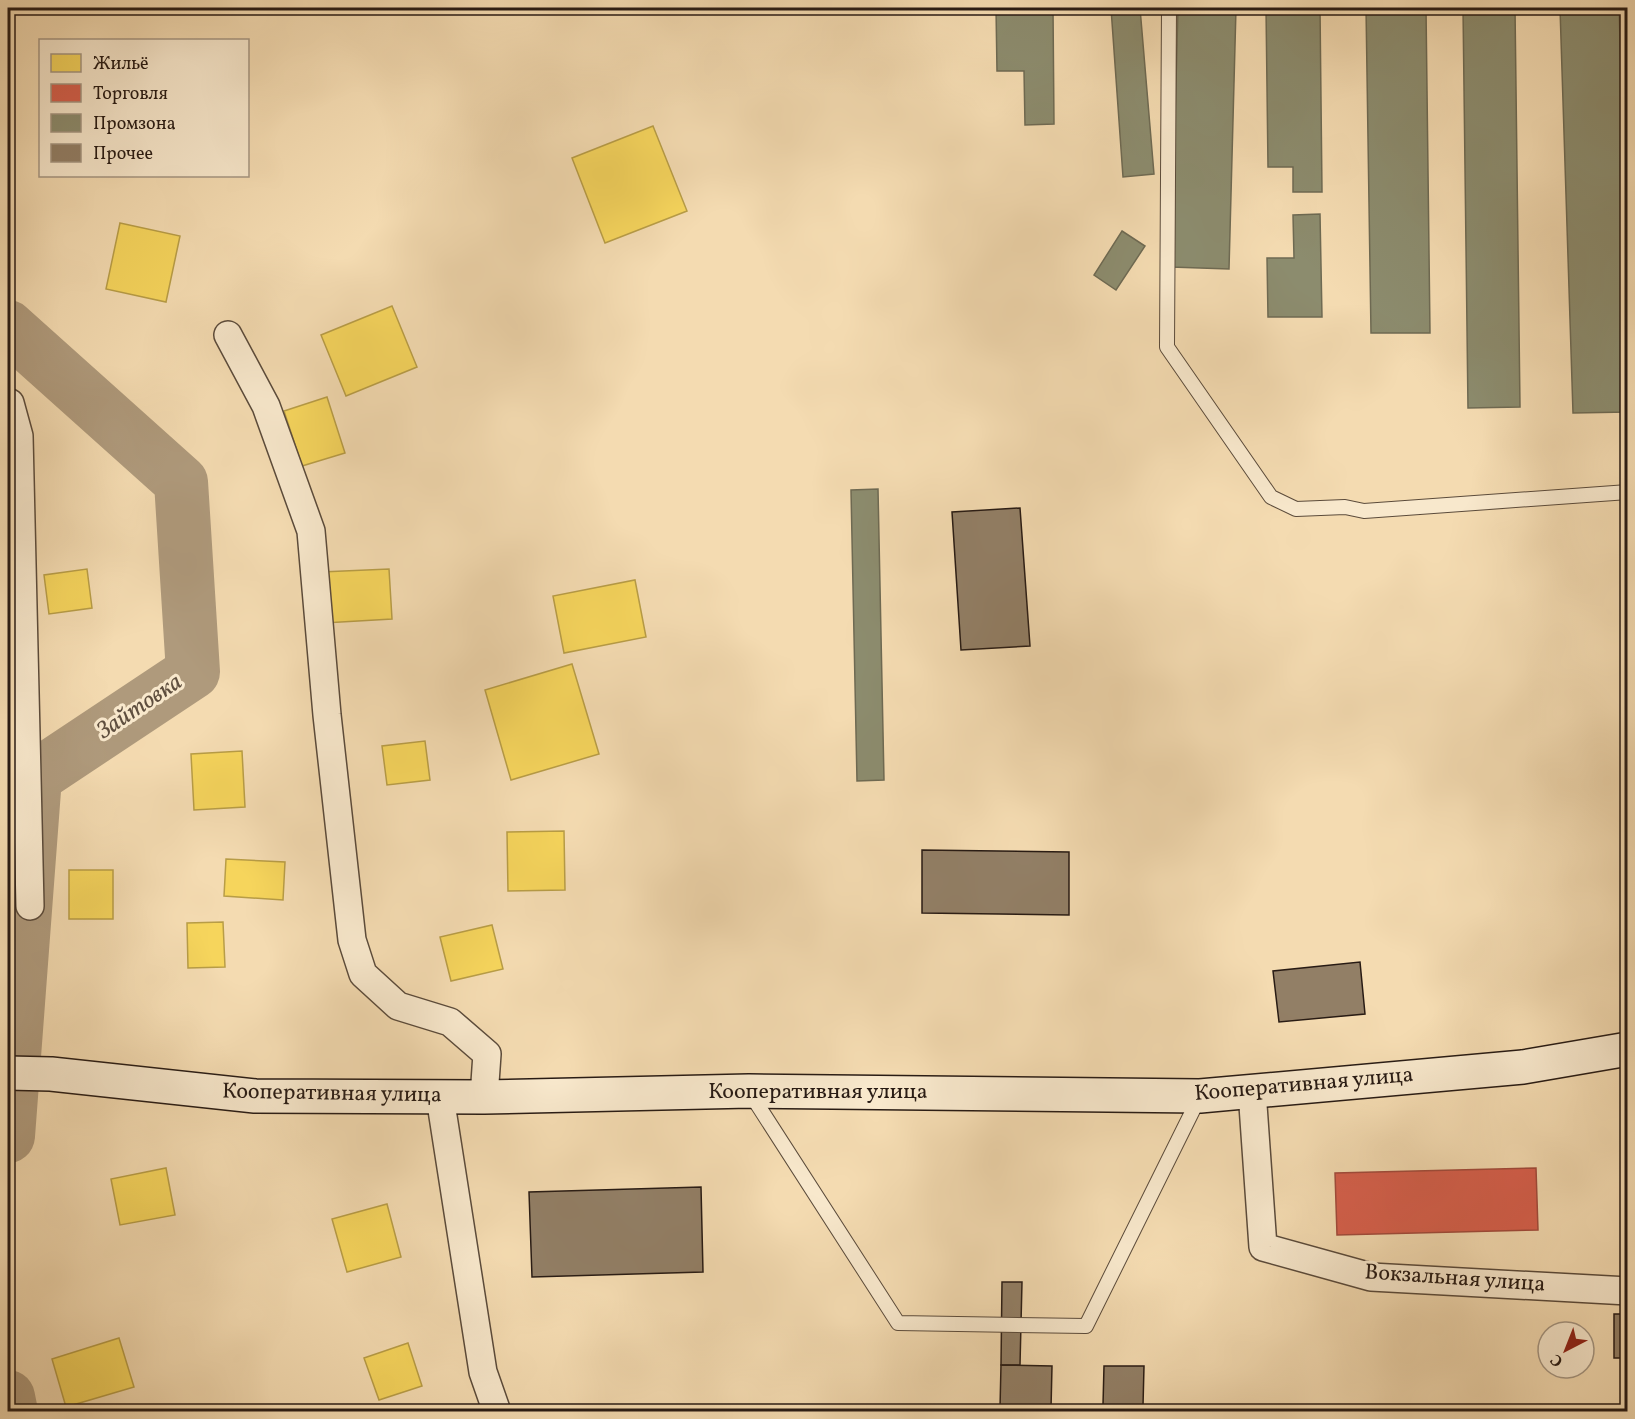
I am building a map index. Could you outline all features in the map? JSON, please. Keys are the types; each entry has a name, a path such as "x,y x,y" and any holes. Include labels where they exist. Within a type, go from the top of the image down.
{"main road":[{"name":"Кооперативная улица","path":"8,1073 51,1074 255,1096 484,1097 749,1091 1200,1096 1523,1066 1628,1049"}],"street":[{"path":"228,335 266,406 311,531 327,715 352,940 363,974 398,1006 450,1022 487,1054 484,1097"},
{"path":"8,402 19,436 30,906"},
{"name":"Вокзальная улица","path":"1252,1091 1263,1247 1371,1277 1628,1291"},
{"path":"440,1097 483,1372 497,1412"}],"lane":[{"path":"1169,8 1167,347 1272,497 1296,509 1345,507 1364,511 1628,492"},
{"path":"749,1091 898,1323 1086,1326 1200,1096"}],"building: Жильё":[{"path":"653,126 687,211 605,243 572,158"},
{"path":"120,223 180,236 166,302 106,289"},
{"path":"392,306 417,367 346,396 321,335"},
{"path":"327,397 345,453 302,466 284,411"},
{"path":"87,569 92,608 49,614 44,575"},
{"path":"389,569 392,619 324,623 321,572"},
{"path":"635,580 646,637 564,653 553,596"},
{"path":"572,664 599,754 511,780 485,690"},
{"path":"425,741 430,780 387,785 382,746"},
{"path":"242,751 245,807 194,810 191,754"},
{"path":"564,831 565,890 508,891 507,832"},
{"path":"226,859 285,862 283,900 224,896"},
{"path":"69,870 113,870 113,919 69,919"},
{"path":"223,922 225,967 188,968 187,923"},
{"path":"492,925 503,969 451,981 440,937"},
{"path":"166,1168 175,1215 120,1225 111,1179"},
{"path":"387,1204 401,1257 347,1272 332,1219"},
{"path":"119,1338 134,1387 66,1407 52,1359"},
{"path":"408,1343 422,1386 379,1400 364,1358"}],"building: Торговля":[{"path":"1536,1168 1538,1230 1337,1235 1335,1173"}],"building: Промзона":[{"path":"996,8 1053,8 1054,124 1025,125 1024,71 997,71"},
{"path":"1111,8 1140,8 1154,174 1123,177"},
{"path":"1178,8 1236,8 1229,269 1171,267"},
{"path":"1266,8 1320,8 1322,192 1293,192 1293,167 1268,167"},
{"path":"1366,8 1426,8 1430,333 1371,333"},
{"path":"1463,8 1515,8 1520,407 1468,408"},
{"path":"1560,8 1619,8 1628,290 1628,412 1573,413"},
{"path":"1320,214 1322,317 1268,317 1267,258 1294,258 1293,215"},
{"path":"1122,231 1145,246 1116,290 1094,275"},
{"path":"878,489 884,780 857,781 851,490"}],"building: Прочее":[{"path":"1020,508 1030,646 961,650 952,512"},
{"path":"922,850 1069,852 1069,915 922,913"},
{"path":"1360,962 1365,1014 1279,1022 1273,971"},
{"path":"701,1187 703,1272 532,1277 529,1192"},
{"path":"1002,1282 1022,1282 1020,1365 1001,1365"},
{"path":"1614,1314 1628,1314 1628,1358 1614,1358"},
{"path":"1001,1365 1052,1366 1051,1409 1000,1408"},
{"path":"1104,1366 1144,1366 1143,1406 1103,1405"}],"waterway":[{"name":"Зайтовка","path":"8,327 181,482 193,672 35,777 8,1136"},
{"name":"Зайтовка","path":"8,1397 11,1412"}]}
